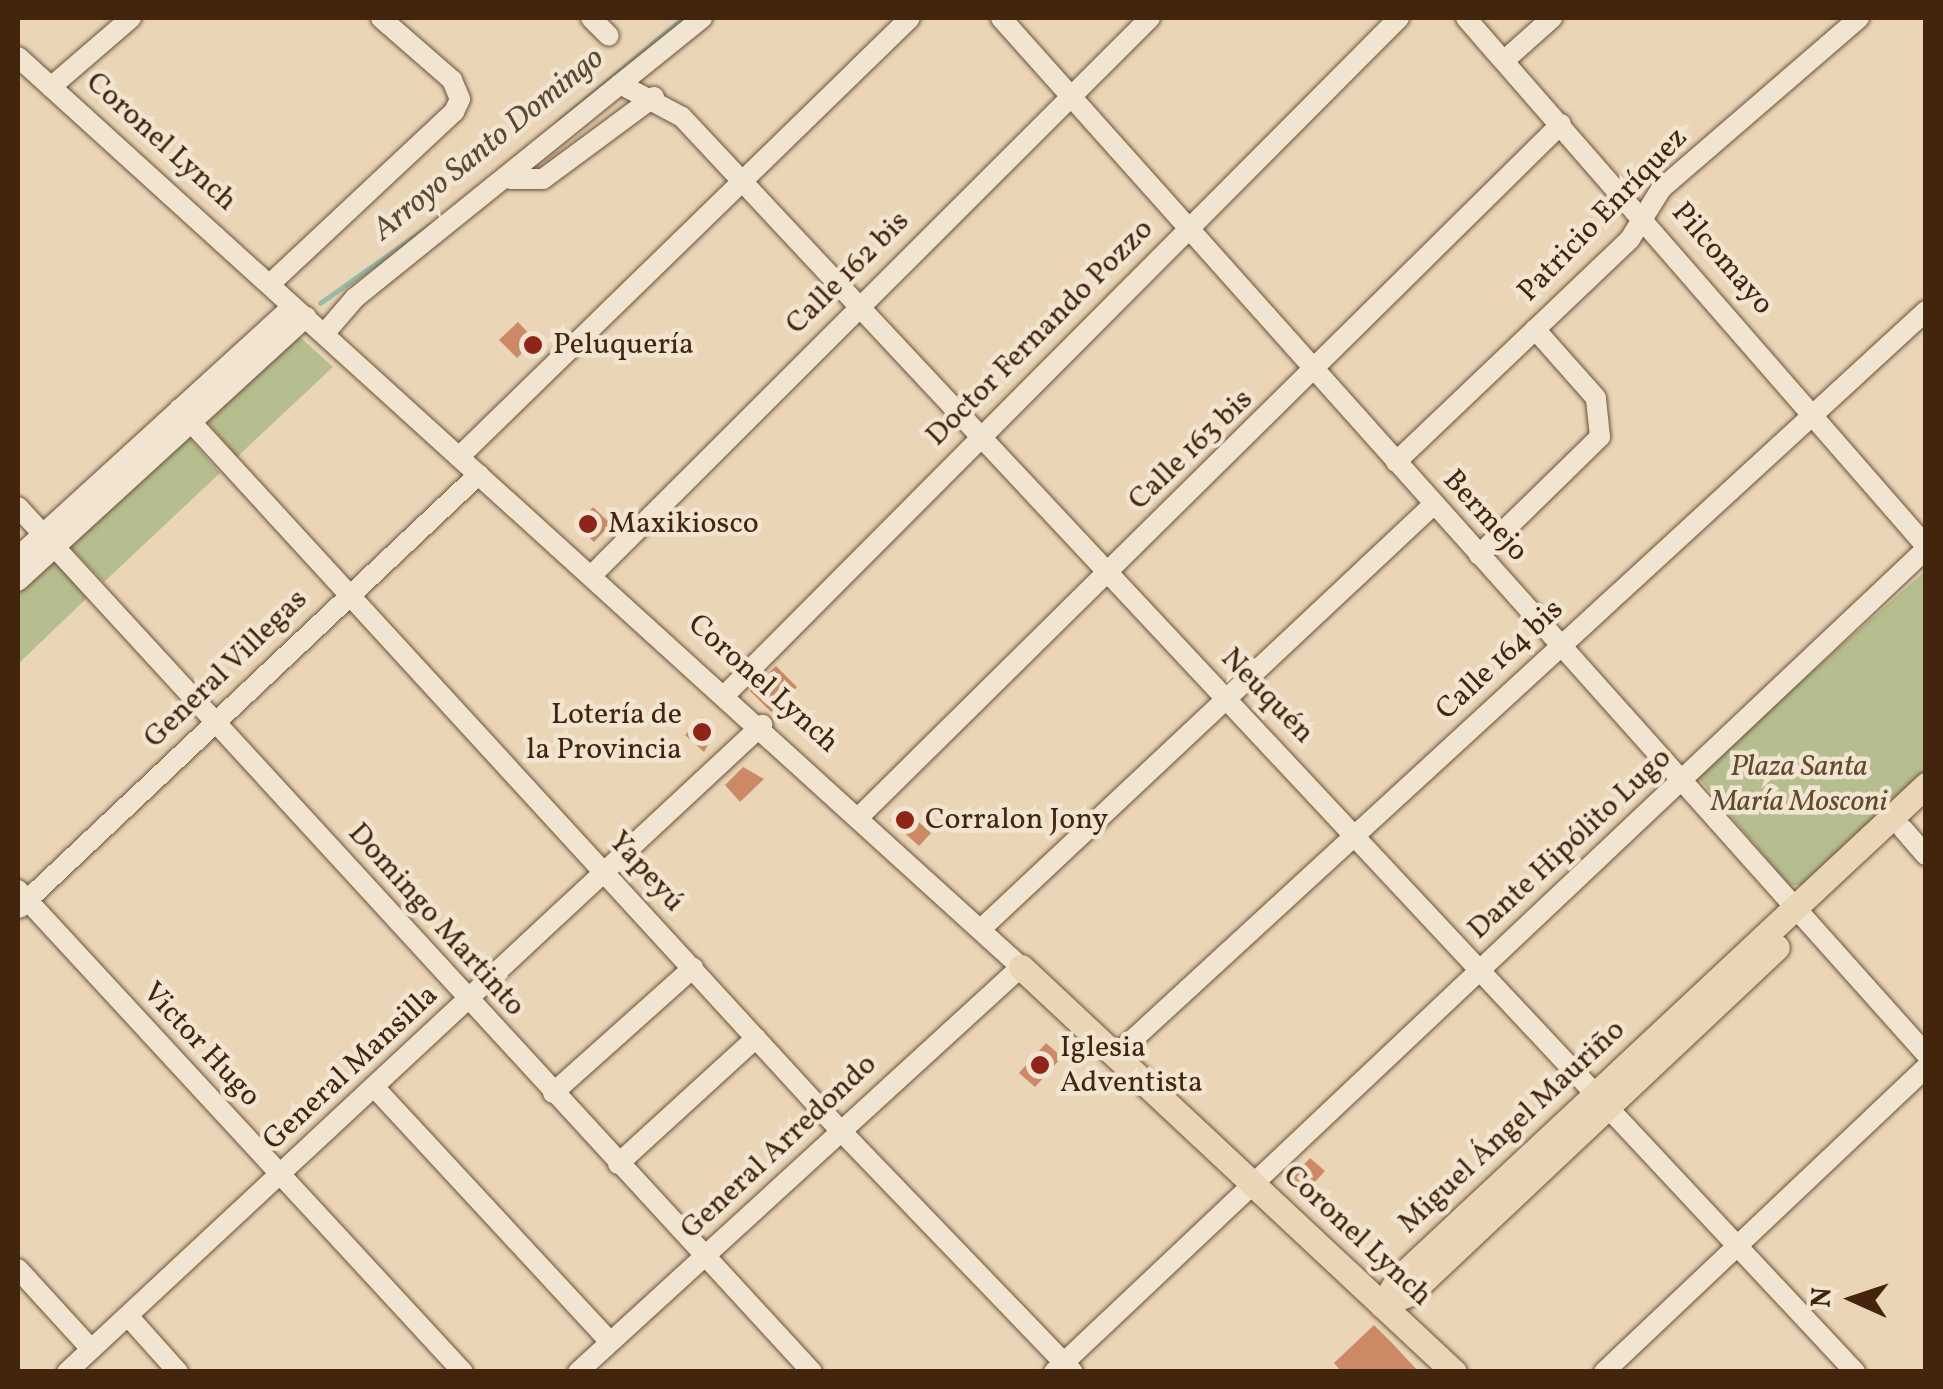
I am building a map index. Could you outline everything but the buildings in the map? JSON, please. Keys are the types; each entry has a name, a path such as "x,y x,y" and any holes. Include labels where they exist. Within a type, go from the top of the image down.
{"main road":[{"name":"Miguel Ángel Mauriño","path":"1382,1305 1410,1293 1602,1099 1802,912 1926,785"},
{"name":"Miguel Ángel Mauriño","path":"1802,912 1926,808"},
{"name":"Coronel Lynch","path":"1021,968 1454,1372"}],"street":[{"path":"51,87 131,18"},
{"path":"270,284 450,118 460,99 452,80 381,18"},
{"path":"591,18 609,36"},
{"path":"324,334 355,298 510,178 702,18"},
{"path":"459,457 738,180 910,18"},
{"name":"Bermejo","path":"1001,18 1184,230 1926,1054"},
{"name":"Calle 162 bis","path":"593,574 855,308 1150,18"},
{"name":"Doctor Fernando Pozzo","path":"726,694 1399,18"},
{"name":"Pilcomayo","path":"1466,18 1817,412 1926,547"},
{"path":"1506,59 1552,18"},
{"name":"Patricio Enríquez","path":"1396,462 1535,329 1644,216 1661,189 1859,18"},
{"name":"Coronel Lynch","path":"18,56 762,726 1021,968"},
{"name":"Neuquén","path":"620,84 654,97 738,180 1107,574 1358,834 1854,1372"},
{"path":"510,178 543,179 654,97"},
{"name":"Calle 163 bis","path":"860,816 1561,124"},
{"path":"18,581 48,541 300,311"},
{"name":"Calle 164 bis","path":"1116,1054 1926,311"},
{"path":"1479,555 1600,436 1596,398 1535,329"},
{"name":"Yapeyú","path":"186,416 840,1130 1064,1368"},
{"name":"General Villegas","path":"21,900 479,474"},
{"path":"981,930 1231,702 1434,504"},
{"name":"Domingo Martinto","path":"18,507 703,1258 812,1372"},
{"path":"18,557 48,541"},
{"name":"Dante Hipólito Lugo","path":"1064,1368 1254,1182 1926,547"},
{"name":"General Mansilla","path":"67,1372 762,726"},
{"path":"1903,829 1926,854"},
{"name":"Victor Hugo","path":"21,900 464,1372"},
{"path":"554,1092 693,968"},
{"name":"General Arredondo","path":"578,1372 1021,968"},
{"path":"618,1164 756,1038"},
{"path":"1604,1372 1926,1068"},
{"path":"376,1088 610,1342"},
{"path":"18,1270 91,1349"},
{"path":"128,1316 178,1372"}],"green space":[{"path":"299,336 333,367 237,457 205,419"},
{"path":"187,436 220,473 104,582 67,544"},
{"path":"52,558 87,598 18,664 18,590"},
{"name":"Plaza Santa María Mosconi","path":"1925,571 1925,771 1802,885 1790,886 1696,775"}],"waterway":[{"name":"Arroyo Santo Domingo","path":"559,121 683,18"},
{"name":"Arroyo Santo Domingo","path":"320,303 430,225"}],"place":[{"name":"Peluquería","path":"533,345"},
{"name":"Maxikiosco","path":"588,524"},
{"name":"Lotería de la Provincia","path":"702,732"},
{"name":"Corralon Jony","path":"905,820"},
{"name":"Iglesia Adventista","path":"1040,1065"}]}
